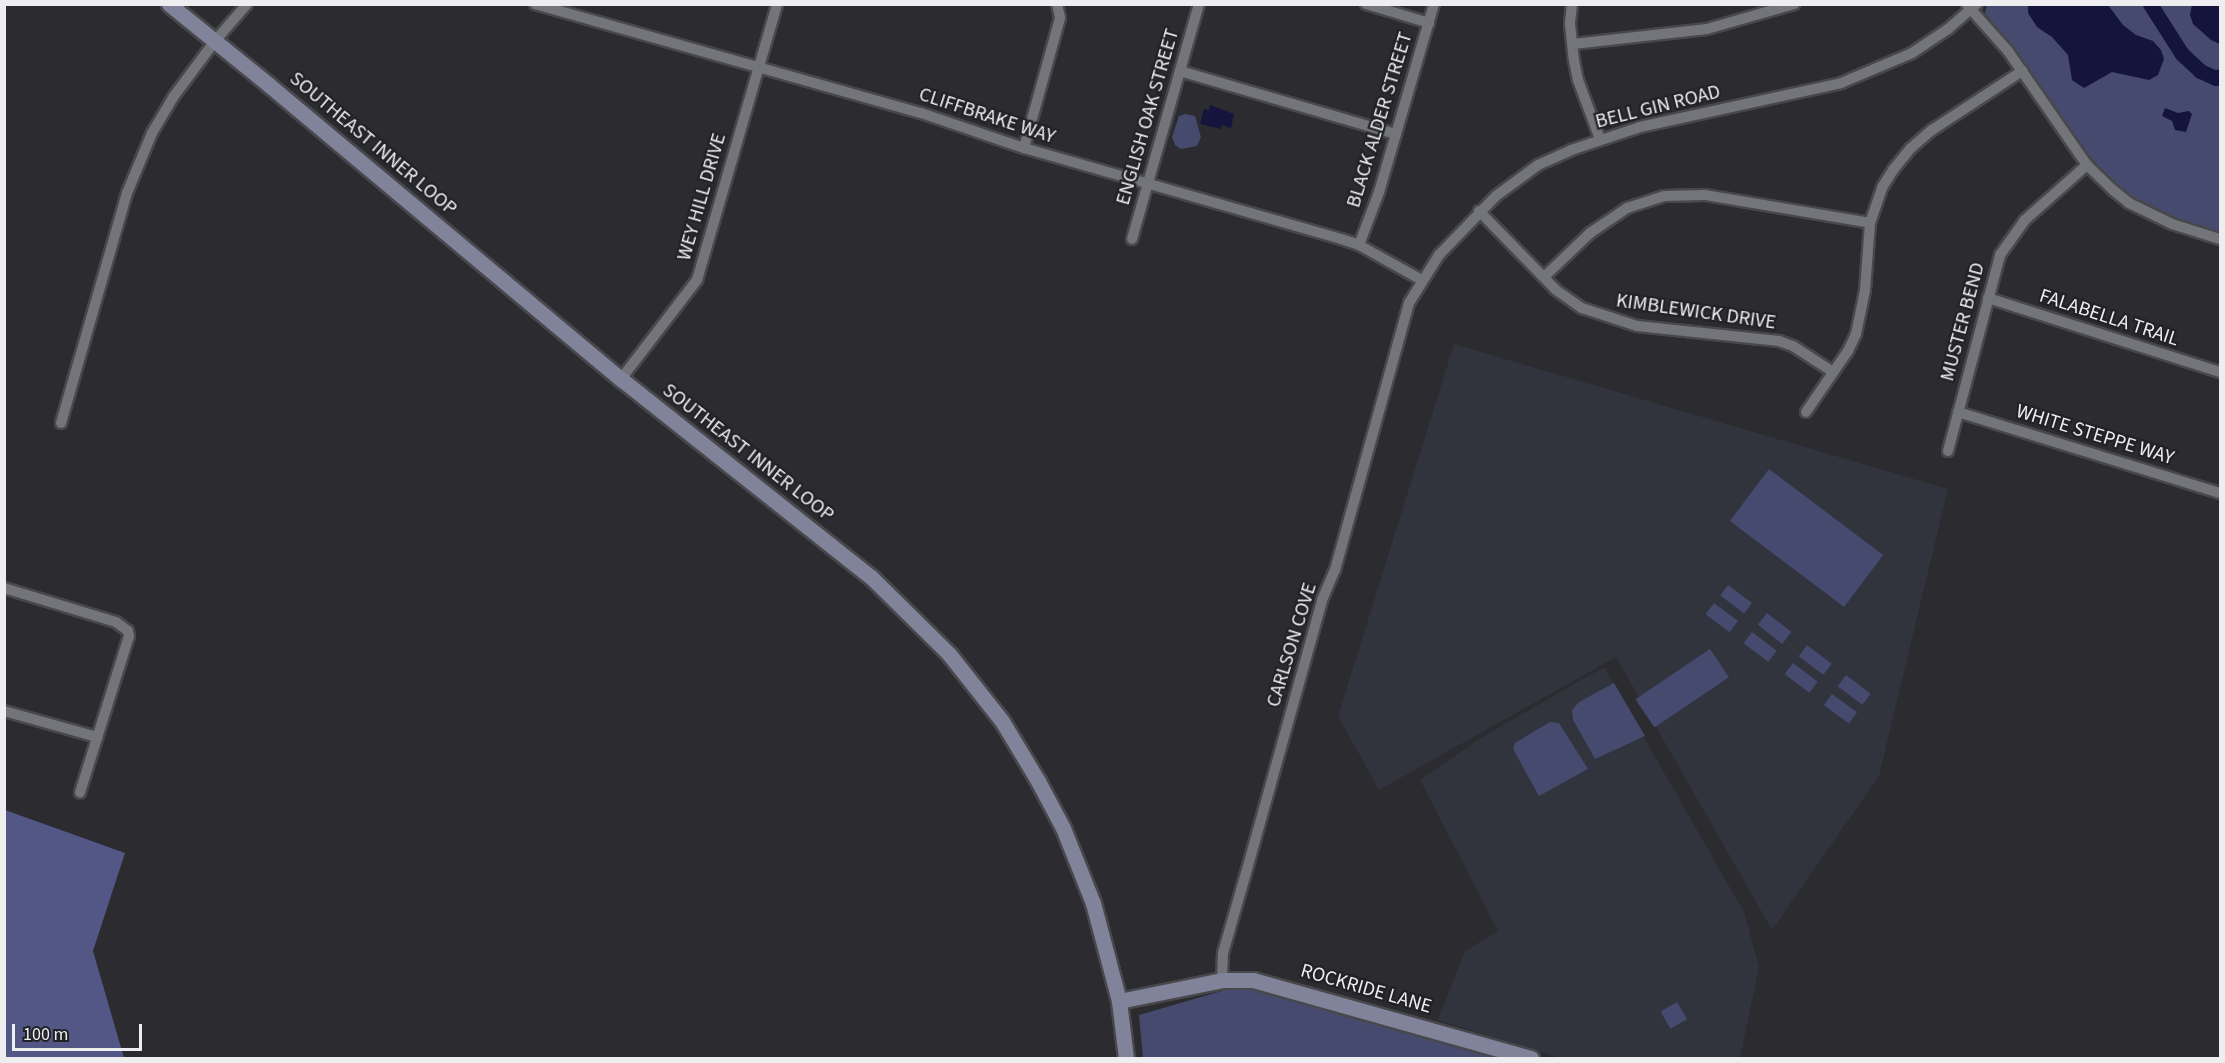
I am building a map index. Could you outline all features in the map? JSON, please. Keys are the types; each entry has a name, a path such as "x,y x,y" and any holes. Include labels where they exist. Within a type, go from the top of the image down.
{"main road":[{"name":"SOUTHEAST INNER LOOP","path":"169,4 621,379 871,577 907,609 950,654 987,699 1038,781 1063,828 1093,903 1119,1001 1126,1059"},
{"name":"ROCKRIDE LANE","path":"1119,1001 1222,980 1252,980 1531,1059"}],"street":[{"path":"61,423 134,176 152,134 174,96 214,41 247,4"},
{"name":"CLIFFBRAKE WAY","path":"535,4 921,113 1024,148 1359,245 1422,280"},
{"name":"WEY HILL DRIVE","path":"621,379 697,280 777,4"},
{"path":"1024,148 1060,18 1057,4"},
{"name":"ENGLISH OAK STREET","path":"1132,239 1199,4"},
{"path":"1366,4 1429,23"},
{"name":"BLACK ALDER STREET","path":"1359,245 1379,192 1434,4"},
{"path":"1572,4 1570,24 1578,80 1600,139"},
{"path":"1573,44 1707,29 1794,4"},
{"path":"1972,6 2008,51 2087,165 2113,190 2148,213 2172,224 2220,239"},
{"name":"BELL GIN ROAD","path":"1405,321 1409,303 1438,255 1479,211 1538,165 1600,139 1640,127 1841,82 1912,53 1972,6"},
{"path":"1806,412 1848,351 1861,314 1869,223 1883,186 1911,148 1932,130 2022,71"},
{"path":"1180,72 1396,135"},
{"name":"MUSTER BEND","path":"1948,451 1994,269 2011,237 2025,220 2087,165"},
{"path":"1544,277 1590,233 1627,208 1664,196 1705,195 1869,223"},
{"name":"KIMBLEWICK DRIVE","path":"1479,211 1556,290 1582,308 1620,322 1779,341 1793,346 1833,372"},
{"name":"FALABELLA TRAIL","path":"1988,298 2220,372"},
{"name":"CARLSON COVE","path":"1222,980 1223,953 1246,870 1322,600 1335,570 1405,321"},
{"name":"WHITE STEPPE WAY","path":"1958,412 2220,493"},
{"path":"4,588 116,622 128,631 129,636 80,792"},
{"path":"4,711 97,737"}],"shaded area":[{"path":"1987,4 2220,5 2220,232 2172,217 2152,207 2133,197 2104,173 2081,147 2012,46 1985,13"},
{"path":"2028,5 2108,5 2123,25 2136,35 2153,41 2161,50 2164,59 2158,75 2149,80 2112,72 2084,88 2072,80 2068,55 2052,37 2037,27 2028,13"},
{"path":"2192,5 2220,5 2220,44 2211,40 2193,24 2190,15"},
{"path":"1210,105 1234,114 1231,128 1222,125 1221,129 1200,124 1204,109 1209,110"},
{"path":"2165,108 2178,113 2189,111 2192,114 2186,132 2175,130 2172,121 2162,116"},
{"path":"1185,114 1195,116 1201,137 1197,146 1181,149 1175,145 1172,137 1179,116"},
{"path":"1454,344 1948,489 1879,776 1772,930 1616,657 1379,790 1338,716"},
{"path":"1769,469 1883,555 1844,607 1730,521"},
{"path":"1728,585 1752,603 1744,613 1720,595"},
{"path":"1714,603 1738,621 1730,632 1706,614"},
{"path":"1767,613 1791,632 1782,644 1758,625"},
{"path":"1752,632 1777,651 1768,662 1744,643"},
{"path":"1807,645 1832,664 1823,675 1799,656"},
{"path":"1710,649 1729,677 1654,728 1635,699"},
{"path":"1793,663 1818,682 1809,693 1785,674"},
{"path":"1604,667 1745,914 1759,968 1740,1058 1560,1058 1438,1020 1465,951 1498,931 1420,780 1484,736"},
{"path":"1846,675 1871,694 1862,705 1838,686"},
{"path":"1614,683 1645,736 1595,759 1573,720 1572,710 1579,702"},
{"path":"1832,694 1857,712 1849,724 1824,705"},
{"path":"1550,722 1559,723 1588,769 1539,796 1513,749 1515,743"},
{"path":"5,810 125,853 93,951 124,1058 5,1058"},
{"path":"1239,986 1498,1058 1143,1058 1139,1015"},
{"path":"1677,1002 1687,1019 1671,1029 1661,1012"}],"waterway":[{"path":"2150,4 2182,54 2200,71 2216,78 2220,76"}]}
